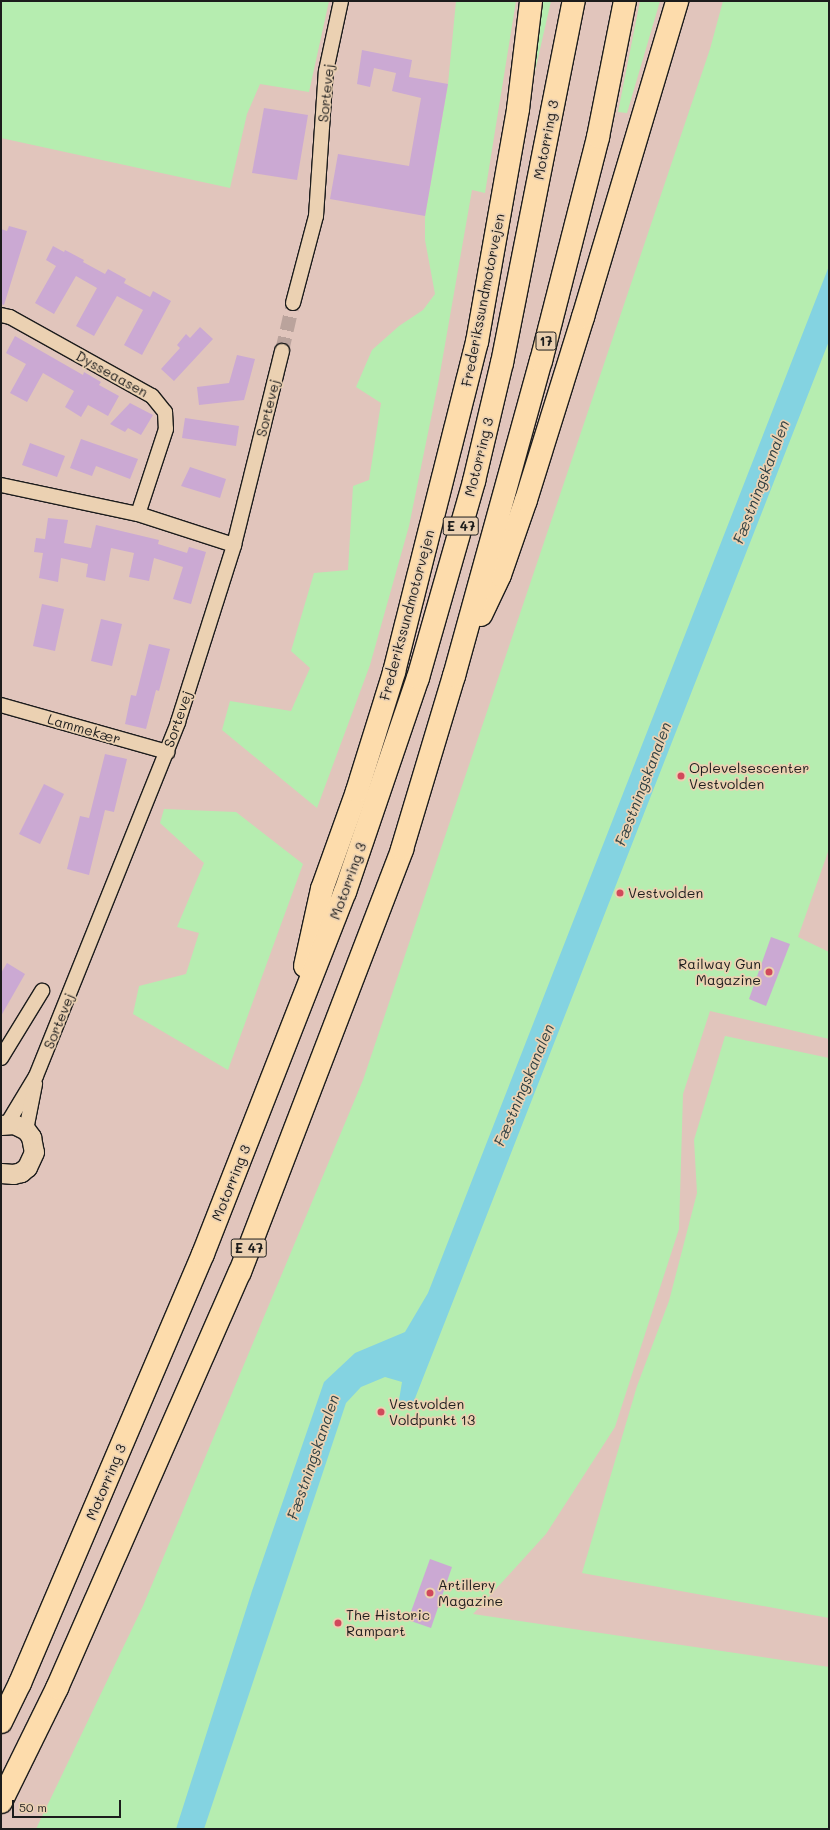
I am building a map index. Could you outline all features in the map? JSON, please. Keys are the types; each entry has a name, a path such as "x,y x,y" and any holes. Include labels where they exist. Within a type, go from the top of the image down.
{"highway":[{"name":"Frederikssundmotorvejen","path":"290,1034 322,889 357,791 394,672 444,479 476,342 518,109 531,1"},
{"name":"Motorring 3","path":"1,1722 20,1683 203,1254 345,892 418,678 474,481 502,363 574,1"},
{"name":"17","path":"454,676 543,354 598,137 625,1"},
{"name":"E 47","path":"1,1802 60,1681 240,1272 402,849 454,676 500,575 526,500 677,1"}],"street":[{"name":"Sortevej","path":"293,303 316,216 326,71 341,1"},
{"name":"Dysseaasen","path":"1,315 10,318 152,396 166,412 166,429 138,514"},
{"name":"Sortevej","path":"26,1130 36,1076 178,722 234,545 282,351"},
{"path":"1,485 138,514 234,545"},
{"name":"Lammekær","path":"1,705 167,752"},
{"path":"1,1058 42,991"},
{"name":"Sortevej","path":"4,1124 36,1076"},
{"path":"2,1177 21,1172 31,1160 34,1144 26,1130 14,1124 4,1124"}],"green space":[{"path":"1,1 329,1 309,92 260,84 247,114 230,188 1,138"},
{"path":"456,1 516,1 485,193 472,190 439,379 409,526 370,665 317,808 222,730 230,701 291,711 310,668 291,651 314,573 348,570 353,486 369,480 381,403 356,387 372,350 399,326 423,310 435,294 425,240 425,216 448,84"},
{"path":"543,1 551,1 533,80"},
{"path":"640,1 660,1 627,113 618,112"},
{"name":"Vestvolden","path":"723,1 829,1 829,849 798,937 829,952 829,1039 710,1011 683,1094 679,1229 615,1427 546,1534 473,1614 829,1667 829,1829 36,1829 143,1606 363,1080 710,49"},
{"path":"164,809 236,812 303,864 228,1070 133,1014 139,986 186,974 199,933 177,927 204,863 160,823"},
{"path":"725,1036 829,1058 829,1618 582,1573 637,1386 669,1301 697,1193 694,1140"}],"water":[{"name":"Fæstningskanalen","path":"829,266 829,341 412,1406 399,1400 402,1382 385,1377 361,1387 346,1403 204,1829 176,1829 252,1591 324,1382 355,1353 405,1332 428,1293"}],"building":[{"path":"362,50 412,60 409,77 448,84 425,216 330,199 338,154 409,166 421,98 392,91 396,73 374,68 370,87 357,84"},
{"path":"264,108 308,115 297,180 252,173"},
{"path":"9,226 27,231 4,305 1,304 1,229 7,231"},
{"path":"53,246 64,252 65,250 84,260 83,262 105,274 108,269 126,279 124,283 150,297 153,291 171,301 142,355 124,345 143,310 117,296 94,336 76,326 97,288 76,276 54,314 35,303 56,266 46,260"},
{"path":"200,327 213,339 174,381 161,369 180,348 177,345 186,334 190,338"},
{"path":"15,336 83,375 84,372 101,382 99,385 119,396 108,416 88,405 81,417 65,407 74,391 43,373 27,402 10,393 26,364 6,353"},
{"path":"237,355 255,359 244,400 199,405 197,387 229,383"},
{"path":"130,403 153,415 141,435 128,428 125,432 110,424"},
{"path":"185,418 239,426 236,446 182,438"},
{"path":"81,439 138,459 130,479 96,466 92,476 70,468"},
{"path":"30,443 65,456 57,477 22,465"},
{"path":"190,467 226,479 220,498 181,486"},
{"path":"48,518 68,520 64,543 91,548 96,525 159,540 158,544 187,553 189,547 206,552 191,604 173,599 183,567 154,558 149,581 129,577 134,553 111,548 105,581 86,577 88,564 61,558 58,582 39,578 43,553 34,552 36,538 45,539"},
{"path":"42,604 64,609 55,651 33,646"},
{"path":"101,619 122,624 112,666 91,661"},
{"path":"149,644 170,649 159,691 156,690 146,729 125,724 131,695 136,696"},
{"path":"105,754 127,759 114,812 105,810 89,875 67,869 80,816 89,818"},
{"path":"44,784 64,794 40,844 19,834"},
{"name":"Railway Gun Magazine","path":"771,937 790,944 766,1006 749,999"},
{"path":"7,963 25,974 1,1016 1,973"},
{"name":"Artillery Magazine","path":"430,1559 452,1567 431,1628 408,1620"}],"tunnel":[{"path":"282,351 293,303"}],"place":[{"name":"Oplevelsescenter Vestvolden","path":"681,776"},
{"name":"Vestvolden","path":"620,893"},
{"name":"Railway Gun Magazine","path":"769,972"},
{"name":"Vestvolden Voldpunkt 13","path":"381,1412"},
{"name":"Artillery Magazine","path":"430,1593"},
{"name":"The Historic Rampart","path":"338,1623"}]}
